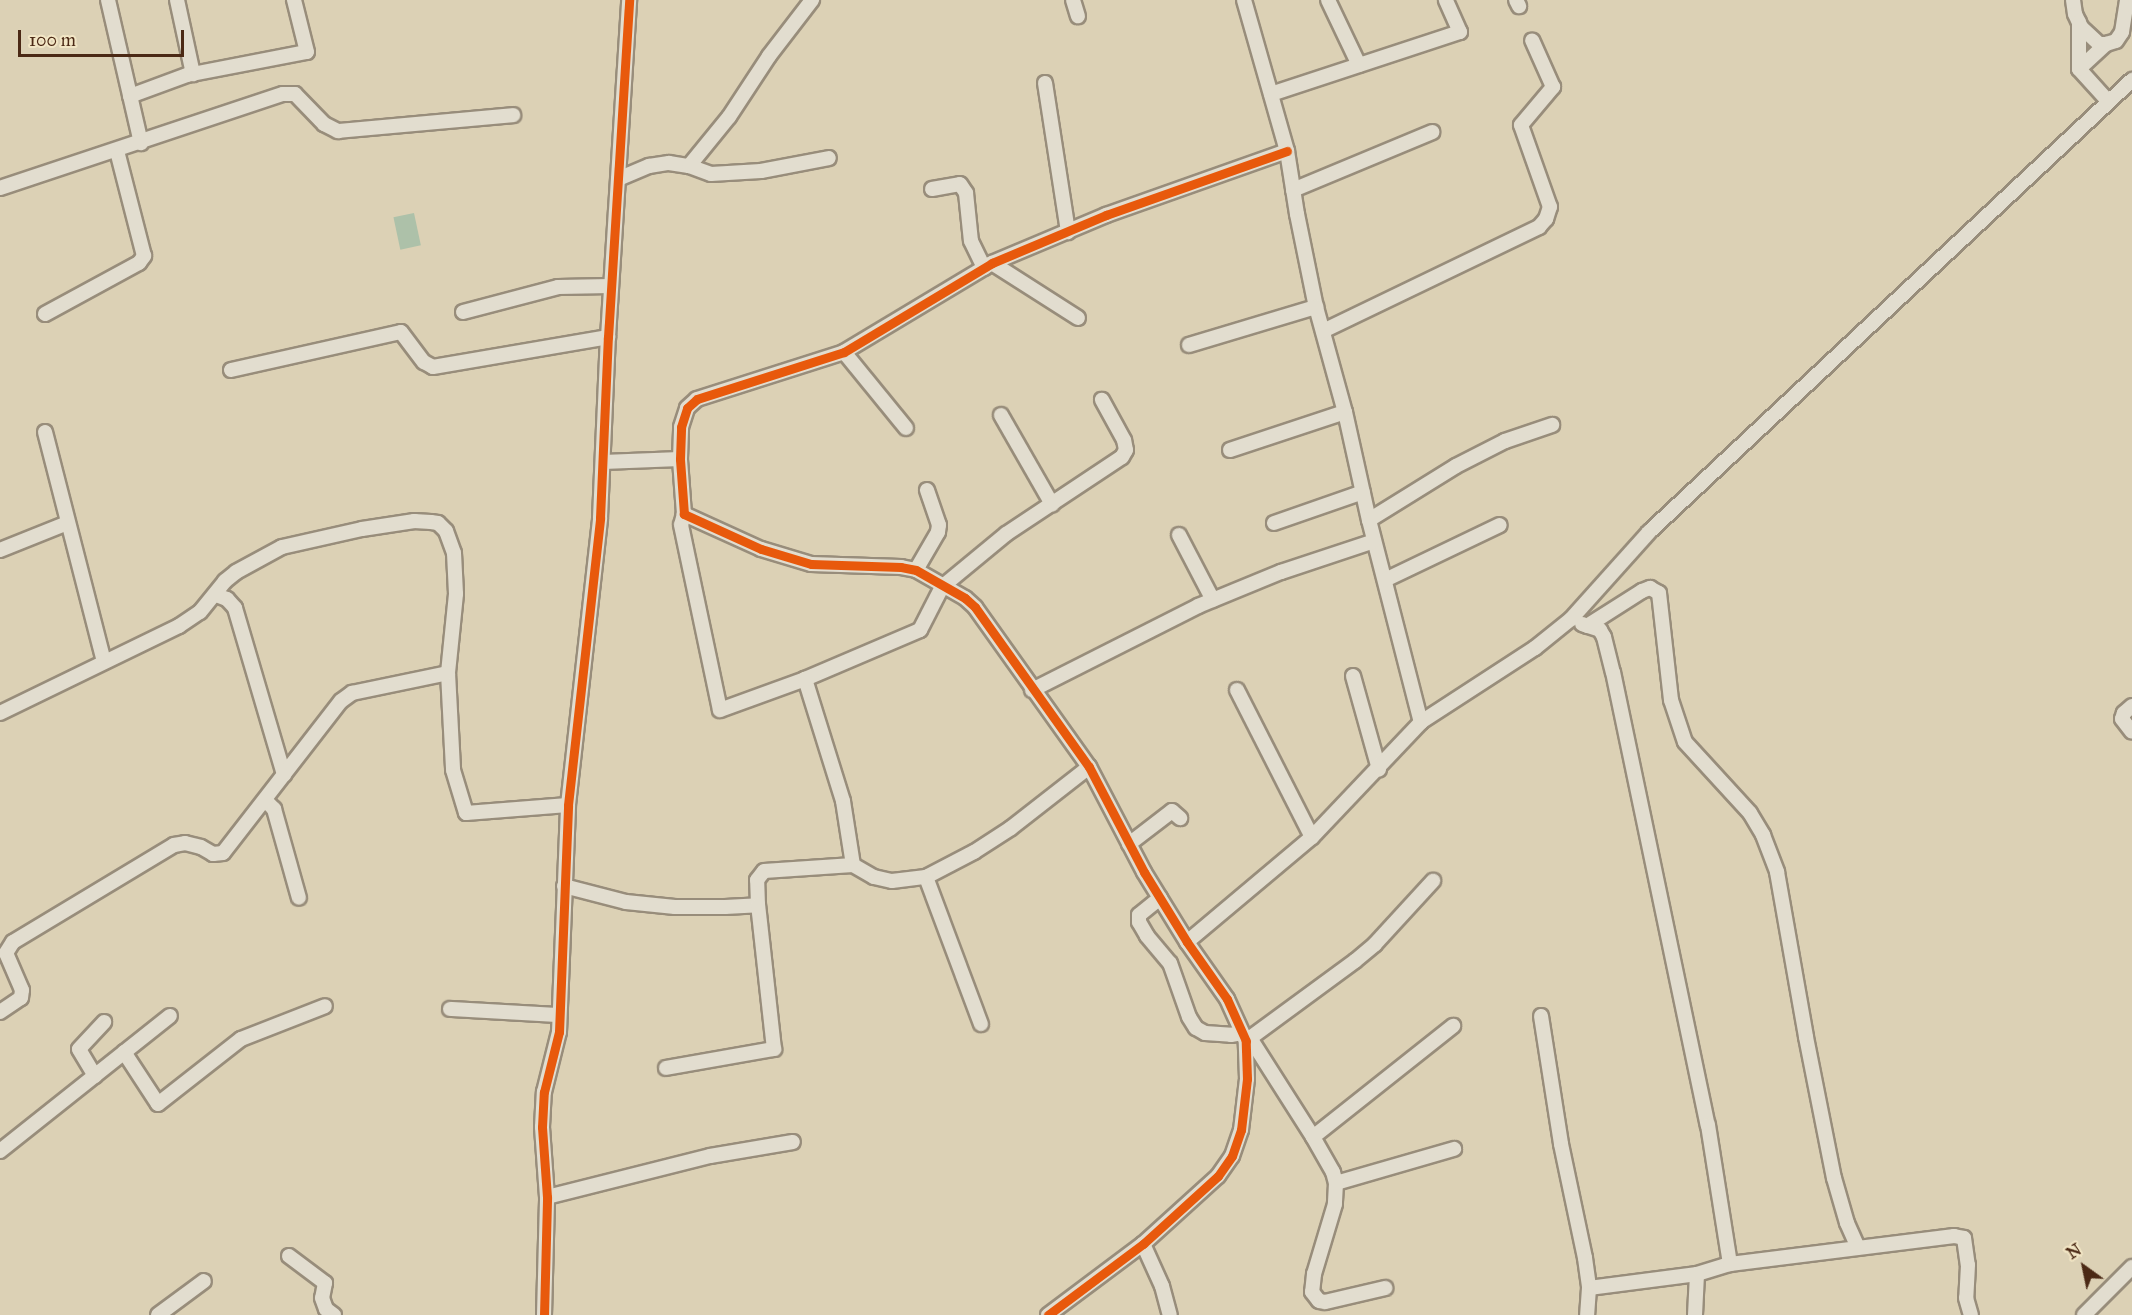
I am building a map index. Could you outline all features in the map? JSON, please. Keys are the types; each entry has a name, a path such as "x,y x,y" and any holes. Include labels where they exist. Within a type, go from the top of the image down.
{"street":[{"path":"108,0 141,143"},
{"path":"177,0 194,74"},
{"path":"130,96 194,74 307,52 294,0"},
{"path":"544,1315 547,1197 542,1127 544,1092 559,1032 568,805 600,518 608,336 629,0"},
{"path":"689,166 729,117 769,56 812,0"},
{"path":"1073,0 1078,15"},
{"path":"1244,0 1287,151 1316,307 1345,412 1374,541 1421,722"},
{"path":"1328,0 1359,65"},
{"path":"1271,94 1460,32 1446,0"},
{"path":"2073,0 2079,22 2079,69 2108,102"},
{"path":"2079,22 2099,44 2116,41 2122,32 2127,0"},
{"path":"1323,331 1539,227 1546,219 1550,207 1521,125 1553,87 1532,40"},
{"path":"2079,69 2106,44"},
{"path":"1187,942 1312,837 1379,769 1421,722 1534,648 1571,619 1649,532 2132,80"},
{"path":"1045,83 1068,232"},
{"path":"0,188 283,94 295,94 324,124 338,131 513,115"},
{"path":"1293,190 1432,132"},
{"path":"45,314 139,263 144,256 117,151"},
{"path":"1102,400 1124,440 1126,450 1122,458 1006,534 942,587 920,630 805,679 720,710 681,525 684,514 680,459 681,427 687,408 697,399 844,352 988,266 1106,215 1287,151"},
{"path":"618,179 649,166 669,164 689,166 711,174 761,171 830,158"},
{"path":"932,189 960,184 966,193 971,241 988,266 1078,318"},
{"path":"463,312 558,287 611,286"},
{"path":"1189,345 1316,307"},
{"path":"231,370 401,332 424,363 433,367 608,336"},
{"path":"844,352 906,428"},
{"path":"1230,450 1345,412"},
{"path":"1001,415 1052,504"},
{"path":"1369,520 1476,456 1505,441 1552,425"},
{"path":"45,432 104,662"},
{"path":"603,462 680,459"},
{"path":"916,570 938,532 939,525 927,490"},
{"path":"1274,523 1363,492"},
{"path":"684,514 761,549 811,564 901,567 916,570 942,587 965,598 975,607 1089,767 1160,898 1187,942 1227,999 1246,1037 1313,1137 1333,1172 1336,1183 1335,1203 1314,1274 1312,1292 1319,1301 1325,1302 1385,1288"},
{"path":"0,713 179,626 200,612 225,581 236,572 282,547 393,524 414,521 438,523 446,531 454,553 456,594 448,673 453,770 466,813 568,805"},
{"path":"0,550 67,523"},
{"path":"1385,580 1500,525"},
{"path":"1179,534 1213,600"},
{"path":"1032,690 1213,600 1281,572 1374,541"},
{"path":"1587,626 1642,591 1650,588 1659,593 1671,700 1685,742 1750,813 1763,835 1777,872 1834,1178 1847,1223 1858,1248"},
{"path":"216,595 227,599 235,608 284,775"},
{"path":"1571,619 1600,630 1613,672 1708,1125 1730,1264"},
{"path":"0,1012 21,998 22,990 6,953 14,942 174,845 185,843 201,847 213,855 224,853 341,701 352,693 448,673"},
{"path":"1353,676 1379,769"},
{"path":"805,679 843,801 853,865"},
{"path":"1237,690 1312,837"},
{"path":"2132,706 2124,713 2122,719 2132,732"},
{"path":"666,1068 774,1049 758,905 757,880 764,871 853,865 874,877 892,881 926,877 974,852 1011,828 1089,767"},
{"path":"265,800 274,809 299,898"},
{"path":"1129,843 1172,811 1180,818"},
{"path":"926,877 981,1024"},
{"path":"1160,898 1139,915 1139,922 1147,936 1170,963 1189,1017 1196,1028 1205,1033 1246,1037 1355,962 1434,881"},
{"path":"564,886 626,902 645,904 725,907 758,905"},
{"path":"124,1052 158,1104 241,1039 325,1006"},
{"path":"450,1009 559,1015"},
{"path":"0,1151 170,1017"},
{"path":"1541,1017 1561,1144 1589,1288 1587,1315"},
{"path":"95,1076 80,1049 104,1022"},
{"path":"1313,1137 1453,1026"},
{"path":"1048,1315 1143,1244 1218,1176 1232,1156 1241,1130 1247,1079 1246,1037"},
{"path":"547,1197 710,1156 793,1142"},
{"path":"1336,1183 1454,1149"},
{"path":"1589,1288 1697,1274 1730,1264 1954,1236 1964,1238 1968,1265 1966,1298 1971,1315"},
{"path":"1143,1244 1162,1286 1170,1315"},
{"path":"289,1256 326,1283 322,1298 326,1309 334,1315"},
{"path":"2084,1315 2132,1267"},
{"path":"1695,1315 1697,1274"},
{"path":"158,1315 204,1281"}],"shaded area":[{"path":"414,213 421,245 400,250 393,217"}],"cycle path":[{"path":"544,1315 547,1197 542,1127 544,1092 559,1032 568,805 600,518 608,337 629,0"},
{"path":"1048,1315 1143,1244 1218,1176 1232,1156 1241,1130 1247,1079 1246,1041 1227,999 1187,942 1144,872 1089,767 975,607 965,598 916,570 901,567 811,564 761,549 684,514 680,459 681,427 687,408 697,399 844,352 992,263 1106,215 1287,151"}]}
